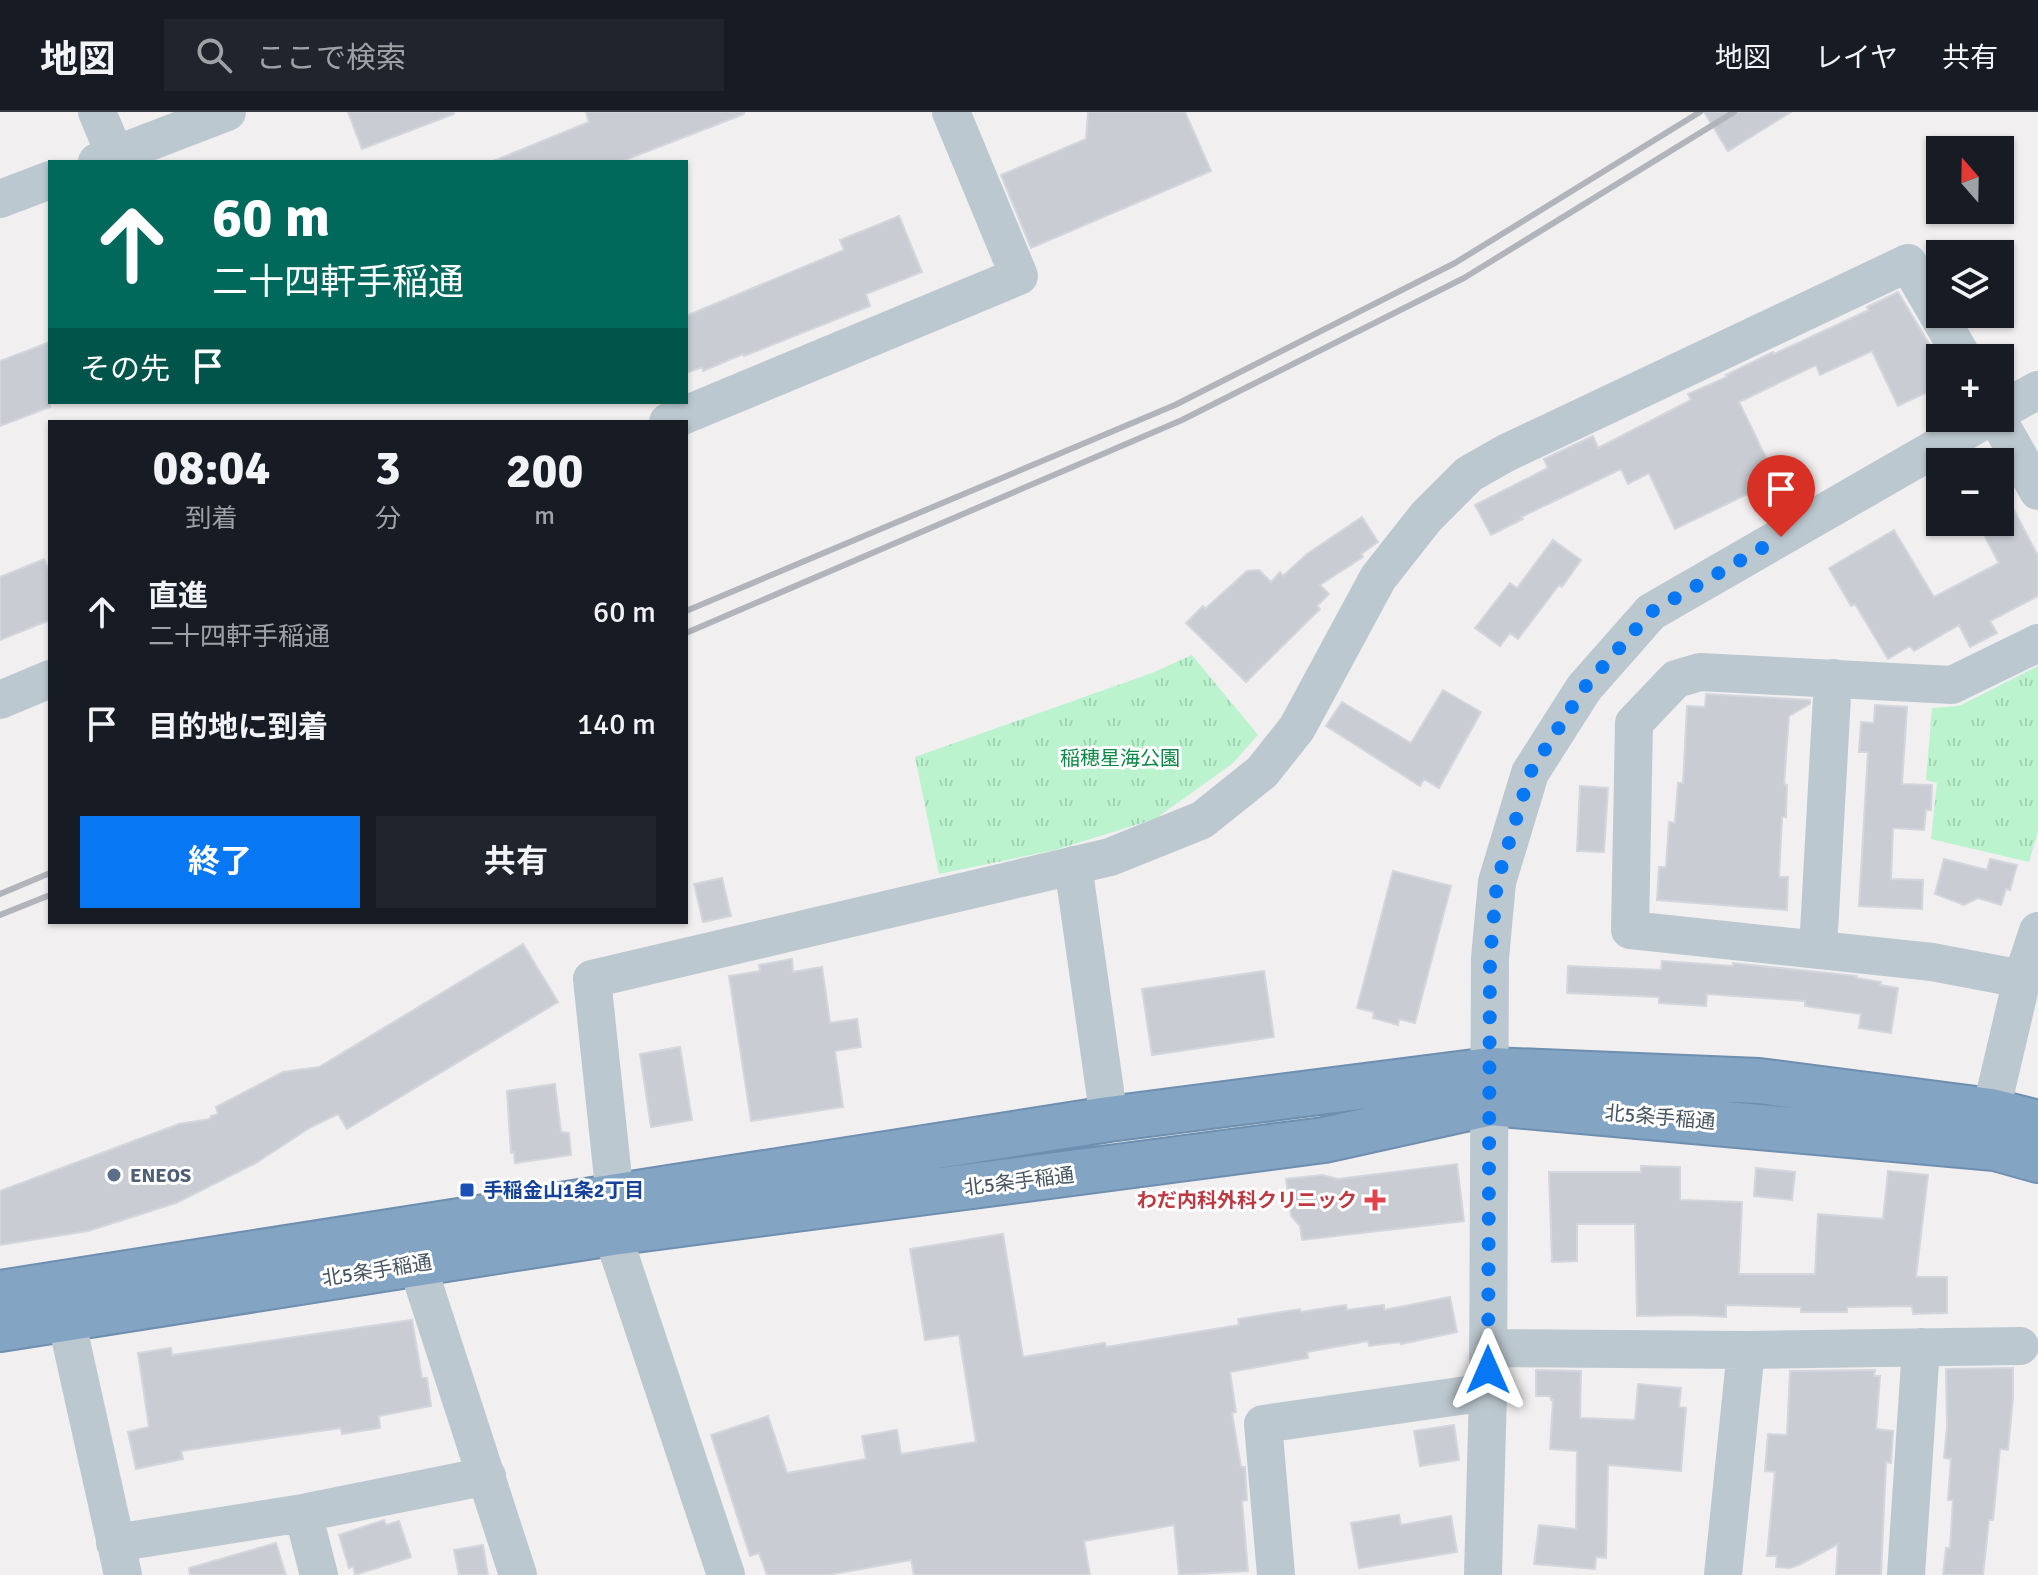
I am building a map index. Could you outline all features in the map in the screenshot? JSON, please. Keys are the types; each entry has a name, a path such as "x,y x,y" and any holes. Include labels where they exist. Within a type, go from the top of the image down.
{"highway":[{"name":"北5条手稲通","path":"0,1329 417,1264 614,1215 1109,1119 1490,1087 1759,1081 1991,1111 2038,1123"},
{"name":"北5条手稲通","path":"0,1293 614,1215 1324,1140 1490,1087 1995,1148 2038,1160"}],"street":[{"path":"97,112 106,158 227,112"},
{"path":"673,420 1019,276 951,112"},
{"path":"0,199 48,181"},
{"path":"726,1575 614,1215 592,979 1110,857 1202,820 1262,772 1297,728 1378,578 1426,517 1469,474 1506,453 1908,263 1955,344"},
{"path":"2014,403 2038,390"},
{"path":"1483,1575 1489,1348 1490,958 1497,882 1530,773 1584,688 1651,612 1964,432"},
{"path":"2005,432 2038,491"},
{"path":"2022,979 1932,962 1630,930 1634,723 1676,679 1700,672 1952,685 2038,643"},
{"path":"1818,950 1833,678"},
{"path":"0,700 48,680"},
{"path":"1073,865 1109,1119"},
{"path":"1991,1111 2022,979 2038,931"},
{"path":"417,1264 518,1575"},
{"path":"66,1319 119,1559 303,1513 487,1476"},
{"path":"1489,1348 1746,1350 2020,1346"},
{"path":"1906,1575 1921,1347"},
{"path":"1723,1575 1746,1350"},
{"path":"1276,1575 1263,1424 1488,1392"},
{"path":"303,1513 319,1575"}],"green space":[{"name":"稲穂星海公園","path":"1192,655 1258,735 1232,764 1155,819 1055,850 939,874 915,757 1152,673"},
{"path":"2038,666 2038,831 2029,862 1931,839 1937,783 1926,780 1932,708 1959,706"}],"building":[{"path":"348,112 453,112 454,114 362,149"},
{"path":"586,112 744,112 625,160 496,160 589,122"},
{"path":"1088,112 1185,112 1211,171 1031,248 1001,175 1086,139"},
{"path":"1704,112 1791,112 1728,151"},
{"path":"899,216 922,272 866,294 870,306 703,371 702,367 688,372 688,315 844,250 840,240"},
{"path":"1898,292 1929,344 1926,344 1926,393 1898,406 1872,351 1820,375 1816,365 1739,402 1772,470 1750,481 1754,491 1675,529 1649,473 1628,484 1621,469 1521,517 1523,519 1491,535 1475,505 1548,468 1544,459 1593,436 1598,448 1691,400 1688,394 1869,310 1867,307"},
{"path":"48,343 50,407 0,426 0,361"},
{"path":"2014,510 2038,556 2038,596 1990,621 1997,633 1970,647 1959,625 1914,651 1910,646 1888,659 1829,568 1894,530 1934,597 1999,563 1985,536 2014,536"},
{"path":"1362,517 1378,542 1361,554 1363,557 1320,585 1329,594 1317,606 1320,609 1246,682 1186,623 1247,571 1259,570 1271,582 1280,572 1283,576 1307,554"},
{"path":"1553,540 1581,560 1518,639 1510,633 1500,646 1475,628 1510,583 1517,588"},
{"path":"44,559 48,568 48,621 0,640 0,577"},
{"path":"1443,690 1481,712 1439,788 1424,779 1420,786 1326,726 1342,702 1411,743"},
{"path":"1706,694 1810,700 1810,704 1789,716 1784,784 1787,785 1786,817 1782,817 1779,877 1788,877 1787,910 1657,900 1659,867 1666,867 1669,822 1675,823 1678,783 1683,783 1687,706 1705,707"},
{"path":"1875,705 1907,707 1902,784 1932,785 1931,810 1926,810 1924,830 1893,828 1891,879 1923,880 1922,909 1859,906 1868,752 1859,752 1861,722 1874,723"},
{"path":"1580,786 1608,788 1604,852 1577,851"},
{"path":"1944,859 1987,870 1990,859 2017,865 2010,890 2006,889 2001,905 1978,898 1964,905 1935,894"},
{"path":"1393,871 1451,886 1415,1023 1399,1019 1398,1025 1373,1018 1374,1012 1357,1008"},
{"path":"722,878 731,916 703,922 694,884"},
{"path":"523,944 558,1002 347,1129 338,1114 311,1127 256,1163 176,1203 88,1231 0,1245 0,1191 179,1124 210,1119 218,1114 216,1107 283,1072 319,1067"},
{"path":"792,959 793,972 822,967 830,1023 857,1019 861,1047 835,1051 843,1107 751,1121 729,976 760,971 759,965"},
{"path":"1662,961 1733,966 1733,963 1857,976 1881,982 1880,985 1898,988 1891,1033 1859,1028 1861,1014 1805,1006 1805,1001 1707,994 1706,1006 1659,1003 1659,997 1567,993 1568,966 1661,970"},
{"path":"1264,971 1274,1037 1152,1055 1142,989"},
{"path":"680,1047 692,1120 651,1127 640,1054"},
{"path":"555,1084 561,1132 569,1133 571,1155 515,1163 514,1152 511,1153 507,1091"},
{"name":"わだ内科外科クリニック","path":"1457,1164 1464,1221 1302,1240 1300,1226 1291,1216 1286,1179 1322,1175 1338,1179"},
{"path":"1641,1166 1680,1167 1680,1200 1742,1202 1739,1274 1815,1274 1818,1214 1883,1219 1888,1171 1928,1175 1916,1277 1947,1277 1947,1313 1913,1314 1912,1306 1847,1307 1847,1312 1801,1312 1801,1307 1726,1305 1726,1317 1637,1316 1635,1224 1577,1224 1577,1261 1552,1262 1549,1172 1641,1172"},
{"path":"1756,1168 1795,1172 1792,1200 1754,1196"},
{"path":"1003,1234 1023,1357 1239,1325 1238,1319 1300,1309 1301,1312 1346,1305 1347,1310 1384,1305 1384,1310 1450,1297 1457,1332 1401,1344 1369,1346 1368,1341 1307,1352 1308,1358 1230,1372 1236,1412 1232,1413 1241,1467 1245,1467 1247,1500 1242,1501 1248,1571 1179,1575 1174,1525 1084,1541 1090,1575 914,1575 911,1560 828,1575 767,1575 759,1553 750,1556 711,1435 768,1416 787,1473 866,1459 862,1436 897,1430 901,1454 976,1442 959,1335 925,1340 910,1249"},
{"path":"412,1320 422,1378 427,1378 431,1406 379,1416 380,1428 342,1434 341,1428 181,1451 183,1459 136,1469 128,1432 149,1427 138,1353 171,1348 172,1355"},
{"path":"2013,1368 2008,1450 2000,1449 1993,1520 1989,1520 1983,1575 1943,1575 1946,1548 1950,1548 1953,1500 1948,1500 1951,1459 1944,1458 1946,1369"},
{"path":"1536,1370 1581,1371 1580,1418 1635,1420 1638,1384 1681,1388 1679,1407 1686,1408 1681,1471 1608,1465 1606,1558 1596,1557 1595,1569 1534,1564 1539,1525 1576,1529 1577,1451 1550,1449 1553,1400 1550,1396 1536,1396"},
{"path":"1875,1370 1874,1376 1880,1376 1876,1429 1893,1431 1891,1463 1886,1462 1881,1575 1836,1575 1838,1544 1799,1565 1776,1567 1777,1556 1767,1556 1775,1472 1765,1471 1768,1434 1787,1435 1790,1371"},
{"path":"1454,1425 1459,1460 1420,1466 1414,1431"},
{"path":"1399,1515 1401,1525 1451,1516 1457,1552 1359,1568 1351,1523"},
{"path":"384,1520 386,1525 399,1521 411,1557 355,1575 353,1566 349,1568 339,1535"},
{"path":"276,1543 286,1575 190,1575 189,1568"},
{"path":"483,1545 488,1575 459,1575 454,1550"}],"railway":[{"path":"688,610 1175,405 1455,263 1700,112"},
{"path":"688,632 1182,420 1464,278 1734,112"},
{"path":"0,894 48,874"},
{"path":"0,915 48,896"}],"place":[{"name":"ENEOS","path":"114,1175"},
{"name":"手稲金山1条2丁目","path":"467,1190"},
{"name":"わだ内科外科クリニック","path":"1375,1200"}],"route":[{"path":"1488,1370 1490,958 1497,882 1530,773 1584,688 1651,612 1781,537"}]}
